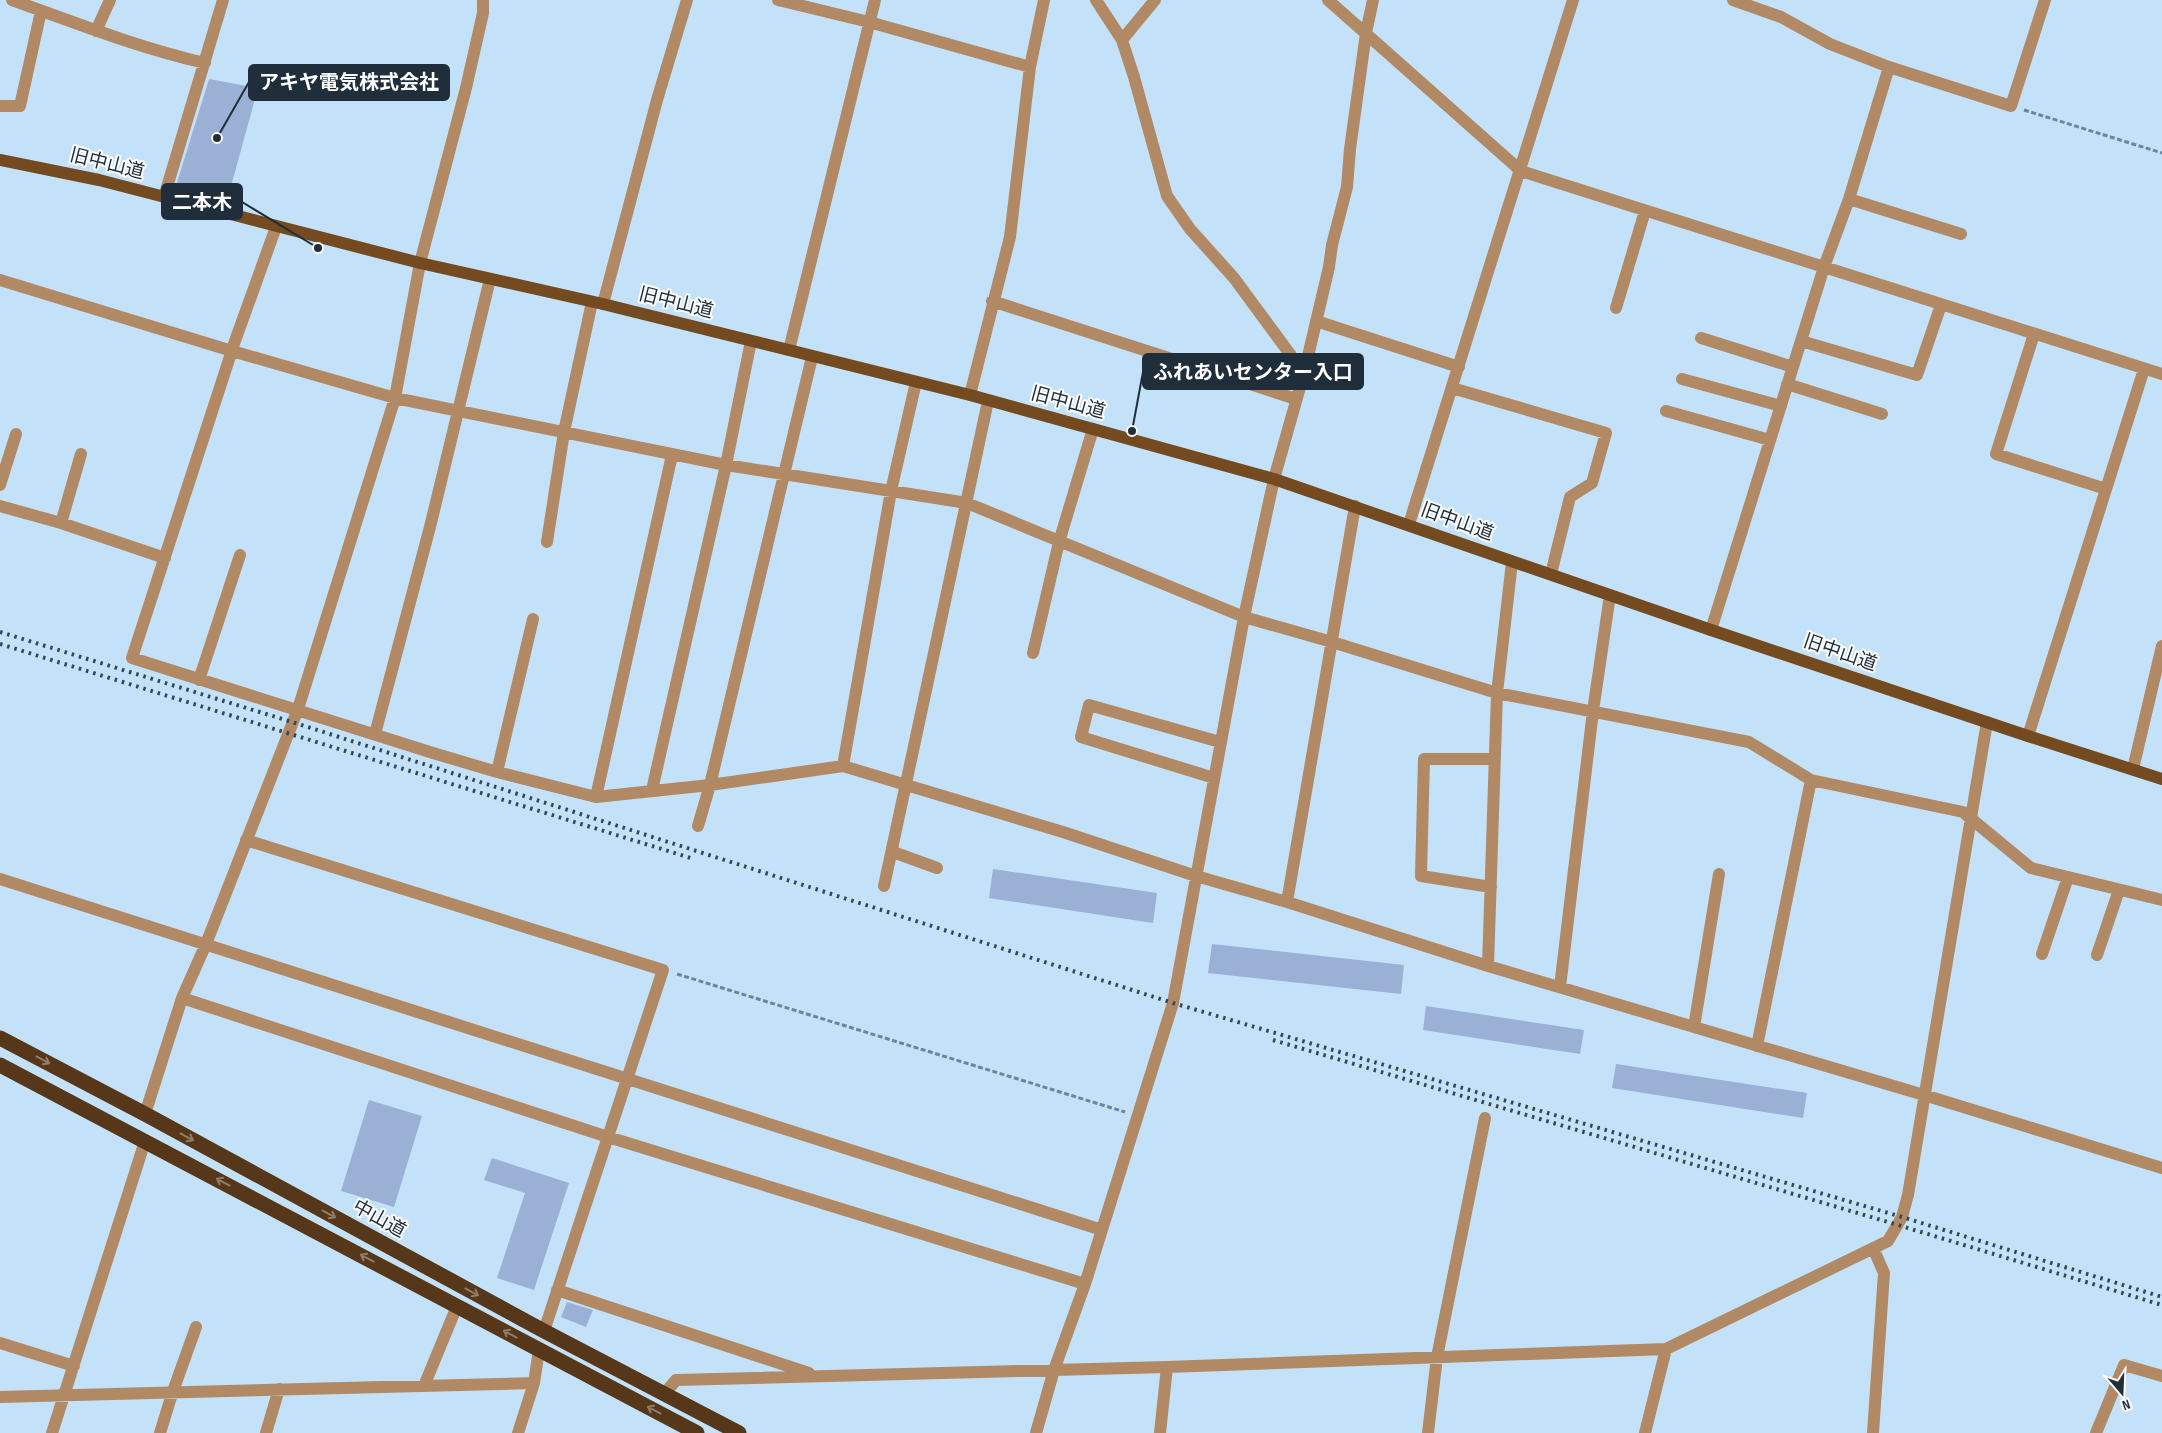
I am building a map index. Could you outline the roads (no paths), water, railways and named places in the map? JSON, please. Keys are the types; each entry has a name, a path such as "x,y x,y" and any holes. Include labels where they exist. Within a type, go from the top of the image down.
{"highway":[{"name":"中山道","path":"0,1038 145,1114 544,1331 739,1433"},
{"path":"0,1065 457,1306 691,1432"}],"main road":[{"name":"旧中山道","path":"0,160 99,180 420,263 598,303 970,395 1274,478 1711,630 2162,779"}],"street":[{"path":"12,0 96,31 175,56 206,63"},
{"path":"96,31 110,0"},
{"path":"164,197 206,63 223,0"},
{"path":"145,1114 182,998 206,944 298,709 395,398 420,263 466,88 483,0"},
{"path":"547,542 564,432 598,303 687,0"},
{"path":"778,0 869,22 1030,66"},
{"path":"789,350 875,0"},
{"path":"970,395 1010,237 1030,66 1044,0"},
{"path":"1096,0 1122,40 1134,77 1166,196 1190,229 1234,278 1304,373"},
{"path":"1122,40 1155,0"},
{"path":"1328,0 1521,172 2162,374"},
{"path":"1036,1433 1054,1370 1085,1284 1173,1003 1244,617 1274,478 1304,373 1329,267 1332,245 1347,187 1350,149 1366,33 1374,0"},
{"path":"1409,524 1521,172 1573,0"},
{"path":"1733,0 1781,16 1830,44 1889,67 2011,106 2045,0"},
{"path":"0,106 20,106 41,10"},
{"path":"1711,630 1824,268 1849,199 1889,67"},
{"path":"1849,199 1961,234"},
{"path":"1616,308 1645,211"},
{"path":"276,227 232,351 132,658 497,772 596,797 710,785 843,766 1063,832 1196,876 1287,902 1488,966 1924,1095 2162,1168"},
{"path":"375,734 430,527 490,279"},
{"path":"0,280 232,351 395,398 726,465 967,503 1244,617 1497,693 1749,742 1811,780 1963,812 2031,868 2162,900"},
{"path":"992,302 1296,399"},
{"path":"1801,340 1917,375 1941,305"},
{"path":"1316,321 1459,367"},
{"path":"2034,334 1996,454 2106,489"},
{"path":"1701,338 1793,366"},
{"path":"652,790 726,465 751,341"},
{"path":"698,826 710,785 812,356"},
{"path":"2028,736 2144,369"},
{"path":"1682,379 1781,406"},
{"path":"843,766 891,491 916,382"},
{"path":"1788,384 1882,414"},
{"path":"1452,388 1606,433 1592,483 1570,497 1551,574"},
{"path":"884,886 893,852 988,401"},
{"path":"1666,411 1770,440"},
{"path":"1033,653 1059,542 1092,429"},
{"path":"0,485 16,434"},
{"path":"61,523 81,454"},
{"path":"596,797 672,455"},
{"path":"0,506 61,523 165,558"},
{"path":"1287,902 1356,506"},
{"path":"199,680 240,556"},
{"path":"1488,966 1497,693 1512,562"},
{"path":"1560,987 1593,711 1610,595"},
{"path":"497,772 533,619"},
{"path":"2133,769 2162,646"},
{"path":"1214,778 1081,737 1089,705 1220,742"},
{"path":"665,1393 676,1380 1167,1367 1666,1349 1873,1248 1892,1237 1902,1217 1908,1195 1987,722"},
{"path":"1491,887 1421,876 1424,759 1495,760"},
{"path":"1757,1046 1811,780"},
{"path":"246,840 663,970 544,1331"},
{"path":"893,852 938,868"},
{"path":"1694,1027 1719,874"},
{"path":"2042,954 2068,877"},
{"path":"0,879 1102,1230"},
{"path":"2097,955 2119,890"},
{"path":"182,998 608,1136 1085,1284"},
{"path":"1428,1433 1436,1357 1485,1118"},
{"path":"52,1433 145,1141"},
{"path":"1873,1248 1884,1273 1873,1433"},
{"path":"557,1290 818,1375"},
{"path":"424,1386 457,1306"},
{"path":"160,1433 196,1327"},
{"path":"0,1343 74,1366"},
{"path":"1645,1433 1666,1349"},
{"path":"518,1433 534,1383 539,1350"},
{"path":"2096,1433 2124,1365 2162,1376"},
{"path":"1160,1433 1167,1367"},
{"path":"0,1397 64,1394 172,1394 534,1383"},
{"path":"266,1433 279,1390"}],"railway":[{"path":"0,632 292,722 1173,1003 1902,1217 2162,1297"},
{"path":"0,644 694,859"},
{"path":"1273,1040 2162,1305"}],"place":[{"name":"アキヤ電気株式会社","path":"217,138"},
{"name":"二本木","path":"318,248"},
{"name":"ふれあいセンター入口","path":"1132,431"}]}
